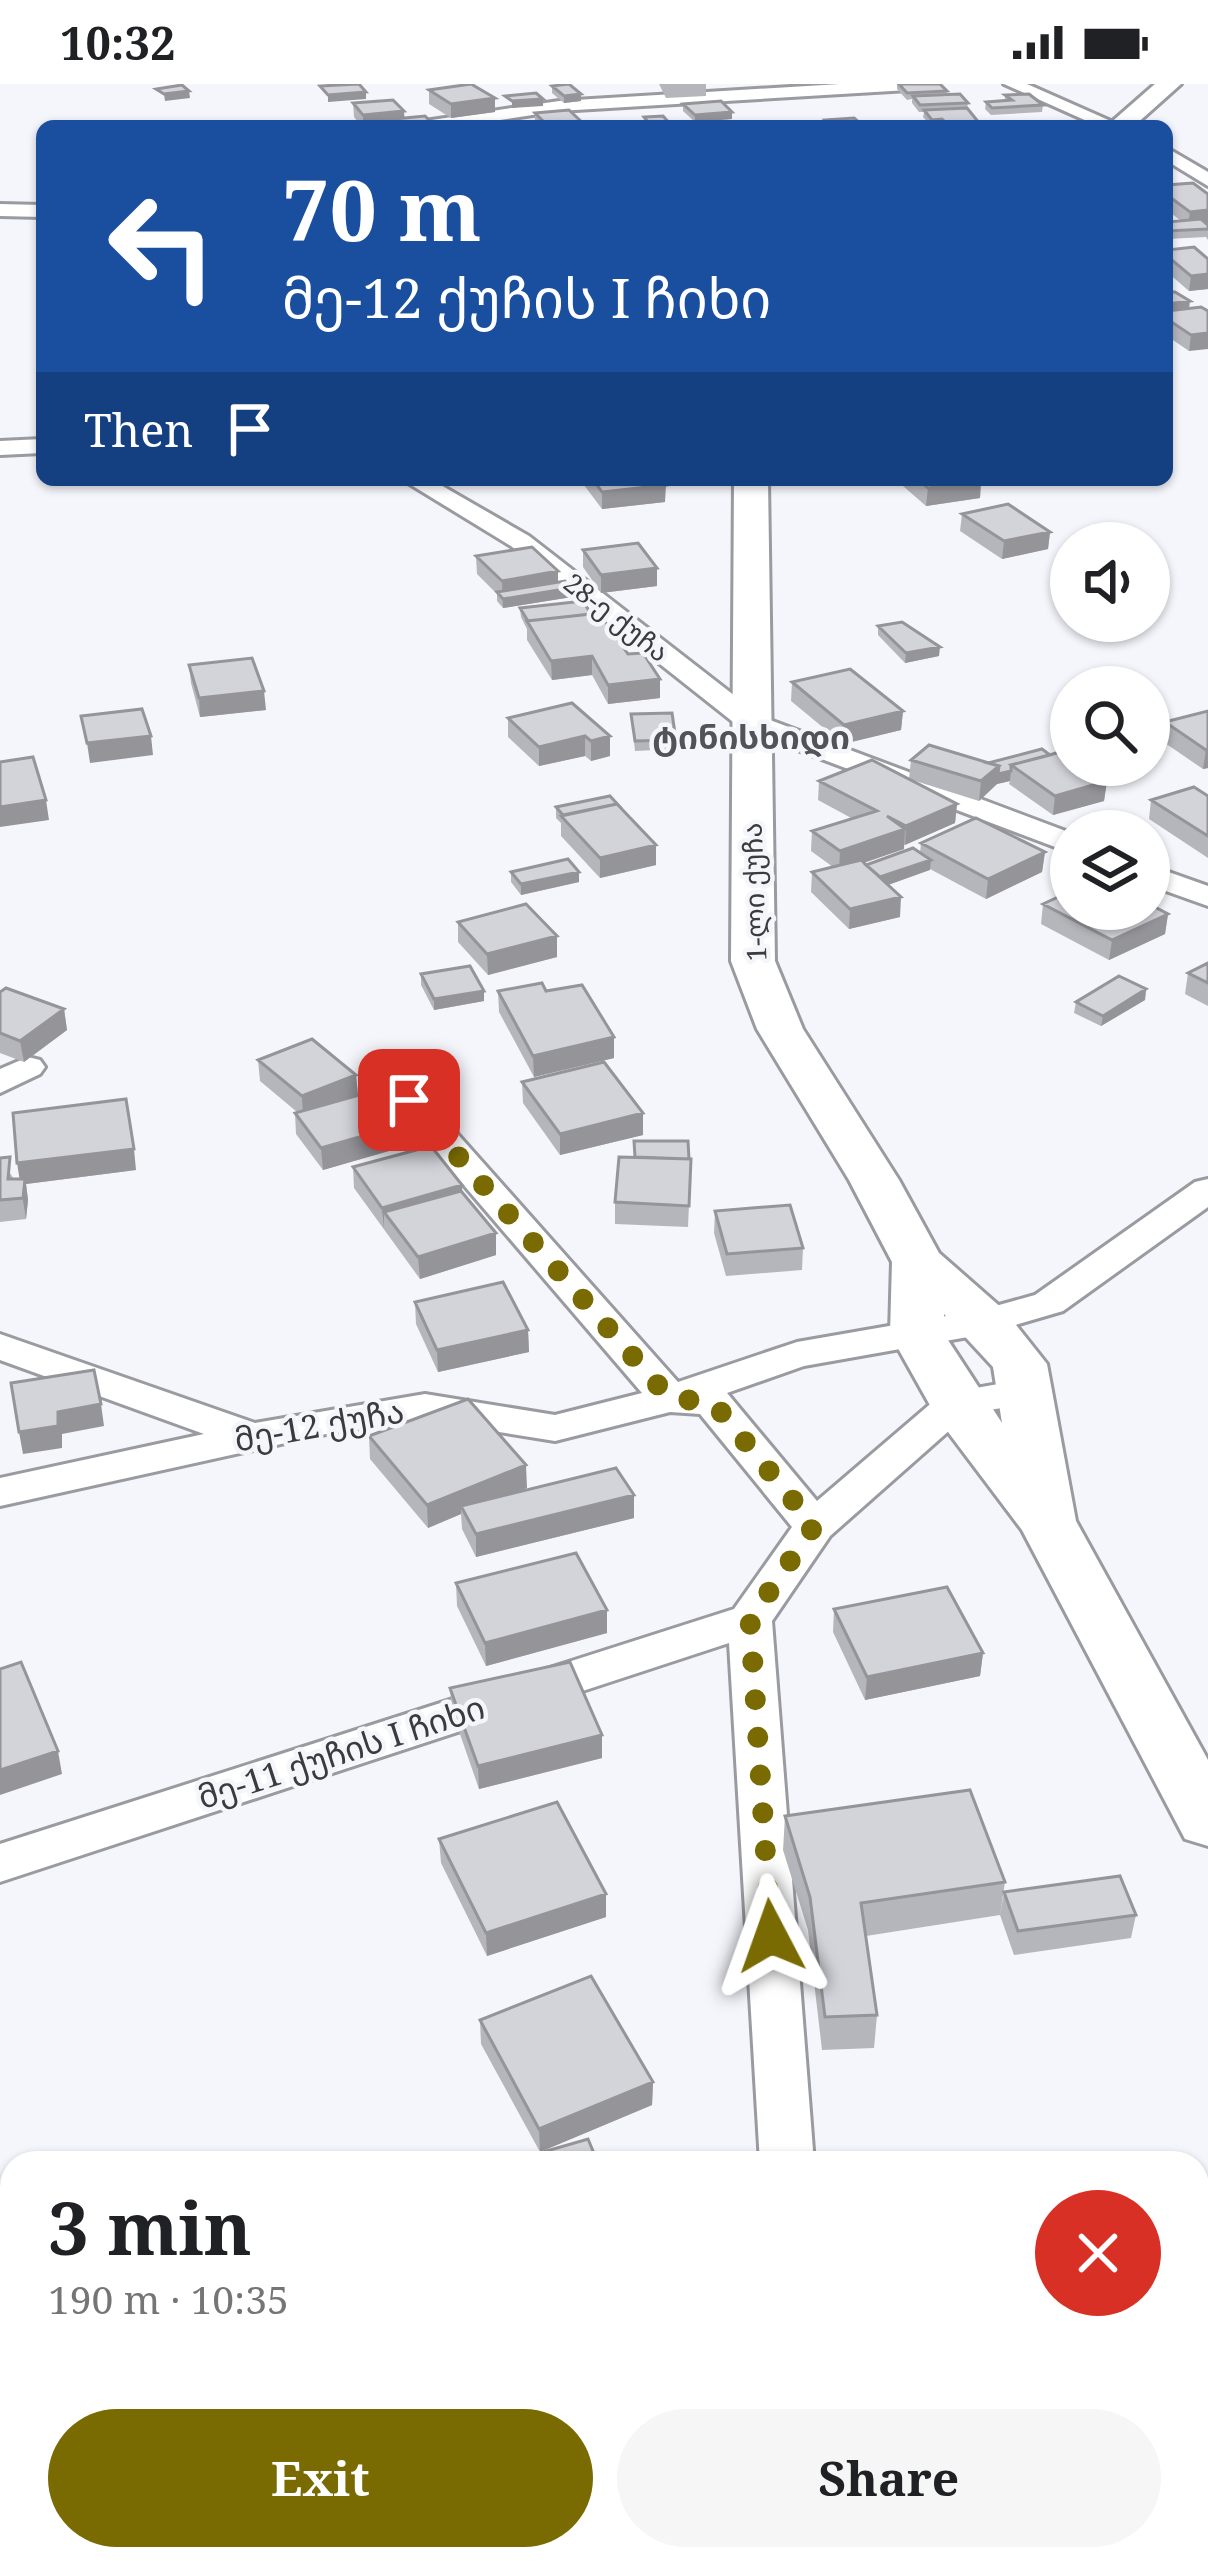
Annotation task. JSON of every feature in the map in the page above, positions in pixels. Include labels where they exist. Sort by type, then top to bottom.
[{"type":"main road","points":[[1124,120],[1169,84]]},
{"type":"main road","name":"1-ლი ქუჩა","points":[[751,486],[753,961],[780,1029],[874,1180],[918,1262],[1010,1359]]},
{"type":"main road","name":"1-ლი ქუჩა","points":[[916,1334],[918,1262]]},
{"type":"main road","points":[[916,1334],[956,1403],[1047,1520],[1208,1821]]},
{"type":"main road","points":[[1010,1359],[1047,1520]]},
{"type":"street","points":[[535,84],[559,106]]},
{"type":"street","points":[[465,120],[559,106],[925,84]]},
{"type":"street","points":[[1012,84],[1101,120]]},
{"type":"street","points":[[1173,157],[1208,180]]},
{"type":"street","points":[[0,210],[36,211]]},
{"type":"street","points":[[0,448],[36,446]]},
{"type":"street","name":"28-ე ქუჩა","points":[[426,486],[520,541],[752,723],[1050,836]]},
{"type":"street","points":[[1170,882],[1208,897]]},
{"type":"street","points":[[409,1100],[670,1399],[712,1401],[814,1526]]},
{"type":"street","points":[[786,2151],[750,1620],[814,1526],[1010,1359],[1049,1303],[1208,1190]]},
{"type":"street","name":"მე-12 ქუჩა","points":[[0,1492],[250,1436],[425,1406],[555,1428],[670,1399],[797,1354],[916,1334],[1010,1359]]},
{"type":"street","points":[[0,1346],[250,1436]]},
{"type":"street","name":"მე-11 ქუჩის I ჩიხი","points":[[0,1862],[750,1620]]},
{"type":"building","points":[[359,84],[366,92],[328,95],[320,86]]},
{"type":"building","points":[[471,84],[495,98],[451,104],[429,90]]},
{"type":"building","points":[[569,84],[581,94],[564,96],[552,86]]},
{"type":"building","points":[[899,84],[940,84],[947,91],[907,93]]},
{"type":"building","points":[[182,85],[189,91],[164,94],[156,89]]},
{"type":"building","points":[[536,93],[543,99],[512,101],[505,96]]},
{"type":"building","points":[[960,94],[968,103],[920,105],[913,96]]},
{"type":"building","points":[[1029,94],[1043,105],[992,108],[986,102],[1012,100],[1005,95]]},
{"type":"building","points":[[393,100],[404,111],[363,115],[353,103]]},
{"type":"building","points":[[721,101],[732,112],[695,115],[683,104]]},
{"type":"building","points":[[967,108],[977,120],[932,120],[924,110]]},
{"type":"building","points":[[569,110],[580,120],[542,120],[535,113]]},
{"type":"building","points":[[1193,183],[1208,194],[1208,210],[1190,212],[1173,199],[1173,185]]},
{"type":"building","points":[[1201,219],[1208,229],[1173,231],[1173,221]]},
{"type":"building","points":[[1194,247],[1208,259],[1208,274],[1191,276],[1173,261],[1173,249]]},
{"type":"building","points":[[1173,292],[1175,292],[1190,301],[1173,303]]},
{"type":"building","points":[[1201,307],[1208,311],[1208,333],[1191,335],[1173,323],[1173,310]]},
{"type":"building","points":[[598,486],[657,486],[602,492]]},
{"type":"building","points":[[1008,504],[1050,532],[1004,541],[962,514]]},
{"type":"building","points":[[638,543],[657,568],[601,575],[583,550]]},
{"type":"building","points":[[532,547],[558,571],[502,581],[476,556]]},
{"type":"building","points":[[565,581],[571,588],[503,599],[497,592]]},
{"type":"building","points":[[583,601],[591,614],[528,621],[520,608]]},
{"type":"building","points":[[599,613],[628,654],[643,653],[660,679],[608,685],[592,656],[551,661],[527,621]]},
{"type":"building","points":[[902,622],[940,647],[906,653],[878,626]]},
{"type":"building","points":[[252,658],[264,691],[199,698],[189,665]]},
{"type":"building","points":[[850,669],[903,711],[844,725],[792,682]]},
{"type":"building","points":[[572,703],[610,736],[591,741],[585,736],[539,747],[508,718]]},
{"type":"building","points":[[142,709],[151,736],[87,743],[81,716]]},
{"type":"building","points":[[1208,711],[1208,749],[1170,725],[1170,721]]},
{"type":"building","points":[[672,713],[676,740],[635,741],[631,714]]},
{"type":"building","points":[[929,745],[999,766],[981,781],[911,760]]},
{"type":"building","points":[[1042,749],[1050,755],[1011,765],[1011,771],[998,774],[999,766],[988,763]]},
{"type":"building","points":[[1050,755],[1050,786],[1090,786],[1055,796],[1011,765]]},
{"type":"building","points":[[33,757],[46,800],[0,807],[0,762]]},
{"type":"building","points":[[872,760],[957,804],[906,826],[887,816],[905,829],[840,851],[812,831],[877,811],[819,781]]},
{"type":"building","points":[[1194,787],[1208,796],[1208,836],[1170,810],[1151,800]]},
{"type":"building","points":[[610,796],[622,809],[617,804],[563,815],[556,807]]},
{"type":"building","points":[[617,804],[656,845],[600,858],[561,816]]},
{"type":"building","points":[[976,818],[1045,852],[988,879],[921,843]]},
{"type":"building","points":[[913,848],[931,860],[880,877],[866,865]]},
{"type":"building","points":[[568,859],[579,872],[521,884],[511,872]]},
{"type":"building","points":[[861,860],[901,897],[850,909],[812,872]]},
{"type":"building","points":[[526,904],[557,936],[487,954],[458,922]]},
{"type":"building","points":[[1093,930],[1134,930],[1112,940]]},
{"type":"building","points":[[1208,963],[1208,983],[1188,973]]},
{"type":"building","points":[[470,966],[484,991],[434,999],[421,974]]},
{"type":"building","points":[[1119,976],[1146,989],[1103,1016],[1076,1002]]},
{"type":"building","points":[[542,983],[546,991],[582,985],[614,1037],[533,1056],[498,991]]},
{"type":"building","points":[[6,988],[64,1009],[20,1041],[0,1033],[0,992]]},
{"type":"building","points":[[312,1039],[356,1075],[302,1096],[258,1060]]},
{"type":"building","points":[[604,1062],[643,1113],[560,1134],[522,1082]]},
{"type":"building","points":[[384,1088],[412,1122],[321,1148],[295,1113]]},
{"type":"building","points":[[126,1099],[134,1149],[17,1163],[13,1113]]},
{"type":"building","points":[[634,1141],[688,1141],[689,1159],[635,1157]]},
{"type":"building","points":[[431,1146],[462,1185],[382,1208],[353,1167]]},
{"type":"building","points":[[10,1157],[8,1179],[25,1179],[23,1198],[0,1200],[0,1158]]},
{"type":"building","points":[[619,1157],[691,1159],[689,1206],[615,1202]]},
{"type":"building","points":[[461,1191],[496,1233],[418,1257],[384,1212]]},
{"type":"building","points":[[790,1205],[803,1248],[727,1254],[715,1211]]},
{"type":"building","points":[[503,1282],[528,1330],[437,1350],[415,1302]]},
{"type":"building","points":[[94,1370],[101,1404],[58,1412],[58,1426],[19,1432],[11,1383]]},
{"type":"building","points":[[468,1399],[526,1465],[427,1505],[369,1436]]},
{"type":"building","points":[[616,1468],[634,1495],[476,1534],[461,1506]]},
{"type":"building","points":[[576,1553],[607,1610],[485,1643],[456,1583]]},
{"type":"building","points":[[947,1587],[983,1653],[867,1677],[834,1609]]},
{"type":"building","points":[[21,1662],[58,1751],[0,1770],[0,1669]]},
{"type":"building","points":[[570,1662],[602,1735],[478,1766],[450,1688]]},
{"type":"building","points":[[970,1790],[1005,1882],[861,1903],[877,2015],[825,2017],[810,1897],[785,1816]]},
{"type":"building","points":[[557,1802],[606,1894],[486,1933],[439,1839]]},
{"type":"building","points":[[1120,1876],[1136,1915],[1018,1931],[1004,1892]]},
{"type":"building","points":[[591,1976],[653,2082],[539,2129],[480,2020]]},
{"type":"building","points":[[588,2139],[593,2151],[546,2151]]},
{"type":"district","name":"ტინისხიდი","points":[[751,737]]},
{"type":"route","points":[[409,1100],[670,1399],[712,1401],[814,1526],[750,1620],[771,1936]]}]
